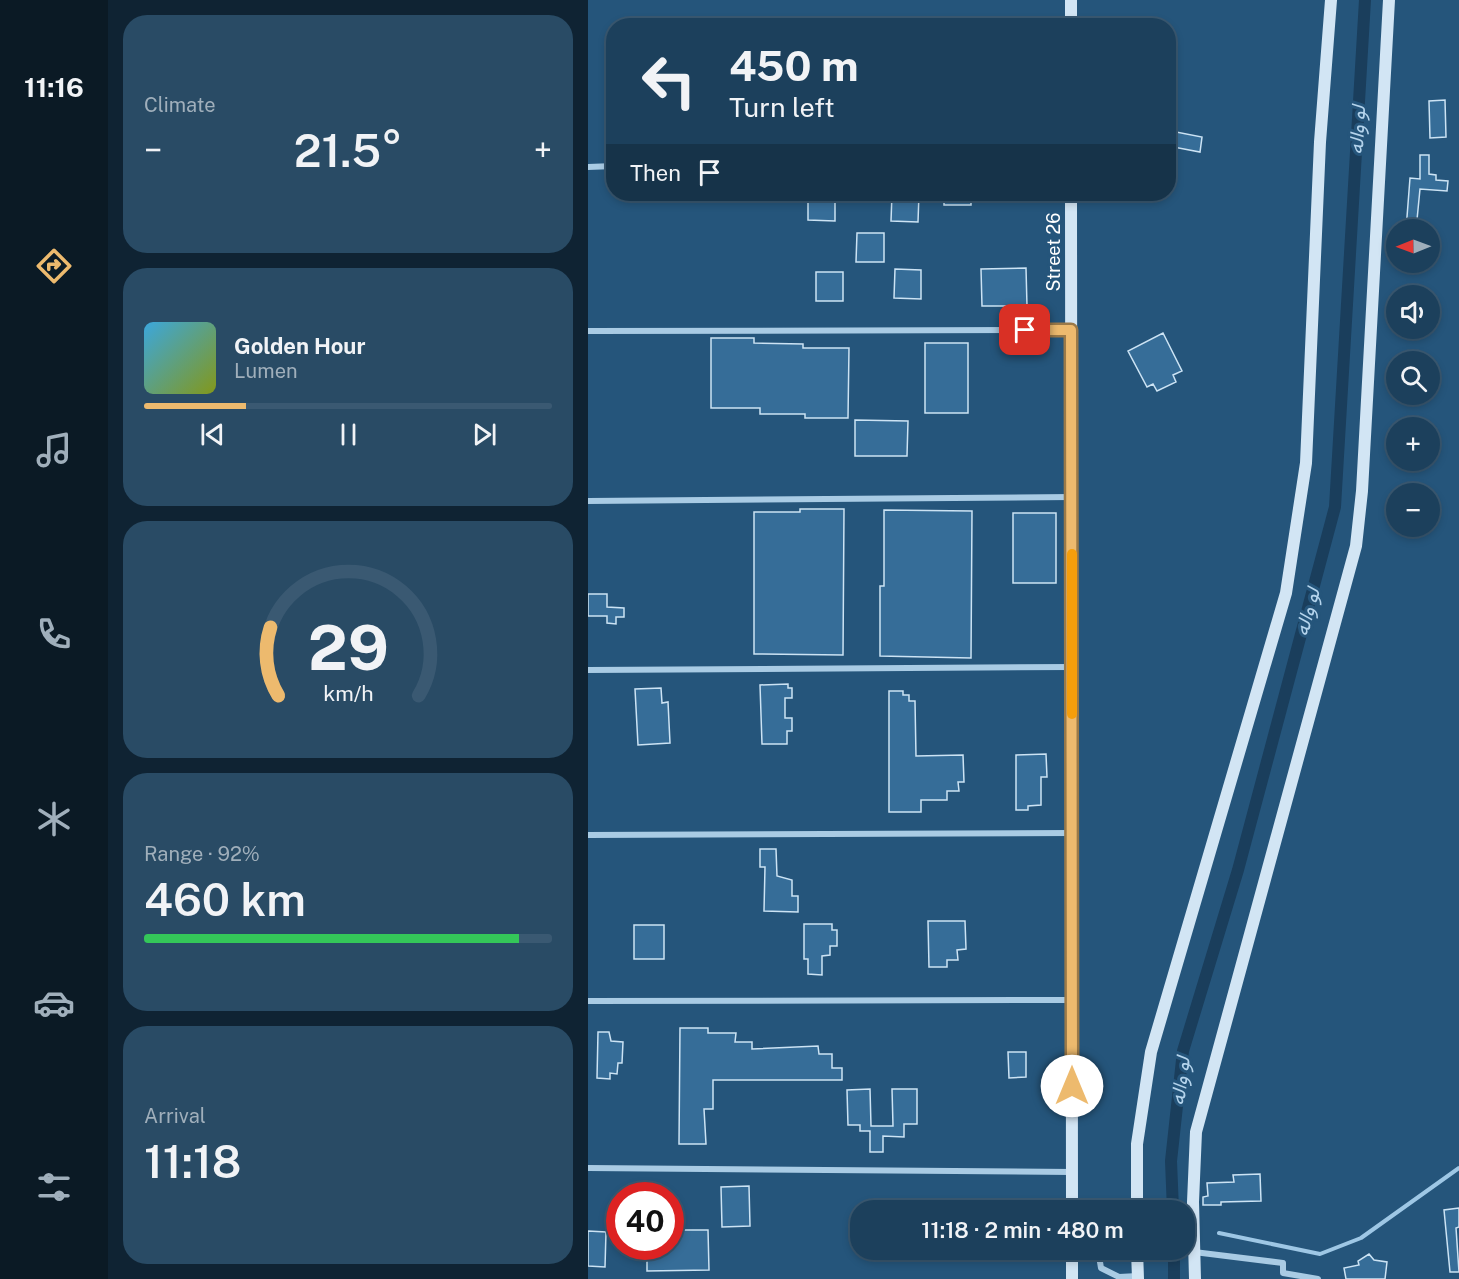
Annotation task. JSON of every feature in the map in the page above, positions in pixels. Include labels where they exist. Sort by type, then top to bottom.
[{"type":"street","points":[[1071,0],[1071,18]]},
{"type":"street","points":[[1137,1200],[1137,1144],[1151,1052],[1286,593],[1306,463],[1320,142],[1331,0]]},
{"type":"street","points":[[1195,1200],[1196,1132],[1356,546],[1363,479],[1389,0]]},
{"type":"street","points":[[588,167],[606,166]]},
{"type":"street","name":"Street 26","points":[[1071,201],[1072,1200]]},
{"type":"street","points":[[588,331],[1071,330]]},
{"type":"street","points":[[588,501],[1071,497]]},
{"type":"street","points":[[588,669],[1072,667]]},
{"type":"street","points":[[588,835],[1072,833]]},
{"type":"street","points":[[588,1001],[1072,1000]]},
{"type":"street","points":[[588,1168],[1072,1173]]},
{"type":"street","points":[[1195,1252],[1283,1263],[1283,1276],[1318,1279]]},
{"type":"street","points":[[1072,1260],[1072,1279]]},
{"type":"street","points":[[1100,1260],[1101,1268],[1119,1278],[1138,1278],[1137,1260]]},
{"type":"street","points":[[1194,1260],[1195,1279]]},
{"type":"building","points":[[1445,100],[1446,137],[1430,138],[1429,101]]},
{"type":"building","points":[[1176,132],[1202,137],[1200,152],[1176,148]]},
{"type":"building","points":[[1420,155],[1429,155],[1429,174],[1436,175],[1436,180],[1448,181],[1447,191],[1420,189],[1417,219],[1407,219],[1410,178],[1420,179]]},
{"type":"building","points":[[808,201],[835,201],[835,221],[808,220]]},
{"type":"building","points":[[892,201],[919,201],[918,222],[891,221]]},
{"type":"building","points":[[944,201],[971,201],[971,205],[944,205]]},
{"type":"building","points":[[857,233],[884,233],[884,262],[856,262]]},
{"type":"building","points":[[1026,268],[1027,306],[982,306],[981,269]]},
{"type":"building","points":[[895,269],[921,270],[921,299],[894,298]]},
{"type":"building","points":[[816,272],[843,272],[843,301],[816,301]]},
{"type":"building","points":[[1163,333],[1182,371],[1173,375],[1176,382],[1157,391],[1153,384],[1147,387],[1128,351]]},
{"type":"building","points":[[711,338],[754,338],[754,343],[803,344],[803,348],[849,348],[848,418],[805,418],[805,414],[760,414],[760,408],[711,408]]},
{"type":"building","points":[[925,343],[968,343],[968,413],[925,413]]},
{"type":"building","points":[[855,420],[908,421],[907,456],[855,456]]},
{"type":"building","points":[[800,509],[844,509],[843,655],[754,654],[754,512],[800,512]]},
{"type":"building","points":[[884,510],[972,511],[971,658],[880,656],[880,586],[884,586]]},
{"type":"building","points":[[1013,513],[1056,513],[1056,583],[1013,583]]},
{"type":"building","points":[[588,594],[607,594],[607,607],[624,608],[624,617],[616,617],[616,624],[607,623],[607,616],[588,616]]},
{"type":"building","points":[[788,684],[788,688],[792,688],[792,698],[785,698],[785,718],[792,718],[792,731],[787,731],[787,744],[762,744],[760,685]]},
{"type":"building","points":[[661,688],[662,703],[668,702],[670,743],[638,745],[635,689]]},
{"type":"building","points":[[889,691],[903,691],[903,695],[909,695],[909,701],[915,701],[916,756],[963,755],[964,782],[958,782],[959,791],[947,791],[947,800],[921,800],[921,812],[889,812]]},
{"type":"building","points":[[1046,754],[1047,777],[1041,777],[1041,805],[1028,806],[1028,810],[1016,810],[1016,755]]},
{"type":"building","points":[[760,849],[776,849],[777,876],[792,880],[792,896],[798,896],[798,912],[764,911],[765,867],[760,867]]},
{"type":"building","points":[[928,921],[965,921],[966,949],[957,950],[958,960],[947,960],[947,967],[929,967]]},
{"type":"building","points":[[804,924],[832,924],[832,930],[837,930],[837,946],[830,946],[830,955],[822,956],[822,975],[808,974],[808,959],[804,959]]},
{"type":"building","points":[[634,925],[664,925],[664,959],[634,959]]},
{"type":"building","points":[[680,1028],[708,1028],[708,1033],[736,1033],[735,1042],[752,1042],[752,1049],[818,1046],[819,1054],[832,1054],[832,1068],[842,1068],[842,1080],[713,1080],[713,1109],[704,1109],[706,1144],[679,1144]]},
{"type":"building","points":[[598,1032],[609,1032],[611,1041],[623,1042],[622,1063],[618,1063],[617,1074],[610,1073],[610,1079],[597,1078]]},
{"type":"building","points":[[1008,1052],[1026,1052],[1026,1077],[1009,1078]]},
{"type":"building","points":[[870,1089],[871,1126],[893,1126],[892,1089],[917,1089],[917,1124],[904,1124],[904,1137],[883,1136],[883,1152],[870,1152],[870,1131],[860,1131],[860,1125],[848,1125],[847,1090]]},
{"type":"building","points":[[1260,1174],[1261,1201],[1203,1205],[1203,1197],[1208,1196],[1207,1183],[1234,1182],[1233,1175]]},
{"type":"building","points":[[749,1186],[750,1226],[722,1227],[721,1187]]},
{"type":"building","points":[[1459,1208],[1459,1227],[1456,1228],[1459,1272],[1450,1272],[1444,1210]]},
{"type":"building","points":[[684,1230],[708,1230],[709,1270],[647,1271],[647,1260],[684,1260]]},
{"type":"building","points":[[588,1231],[606,1232],[605,1267],[588,1266]]},
{"type":"building","points":[[1369,1254],[1374,1260],[1387,1262],[1385,1279],[1346,1279],[1344,1268],[1359,1265],[1358,1261]]},
{"type":"waterway","name":"لو واله","points":[[1173,1200],[1171,1161],[1183,1051],[1238,870],[1335,507],[1365,0]]},
{"type":"waterway","points":[[1219,1233],[1320,1254],[1361,1238],[1459,1168]]},
{"type":"waterway","name":"لو واله","points":[[1174,1260],[1174,1279]]},
{"type":"slow traffic","points":[[1072,554],[1072,714]]},
{"type":"route","points":[[1025,330],[1071,330],[1072,1086]]}]
